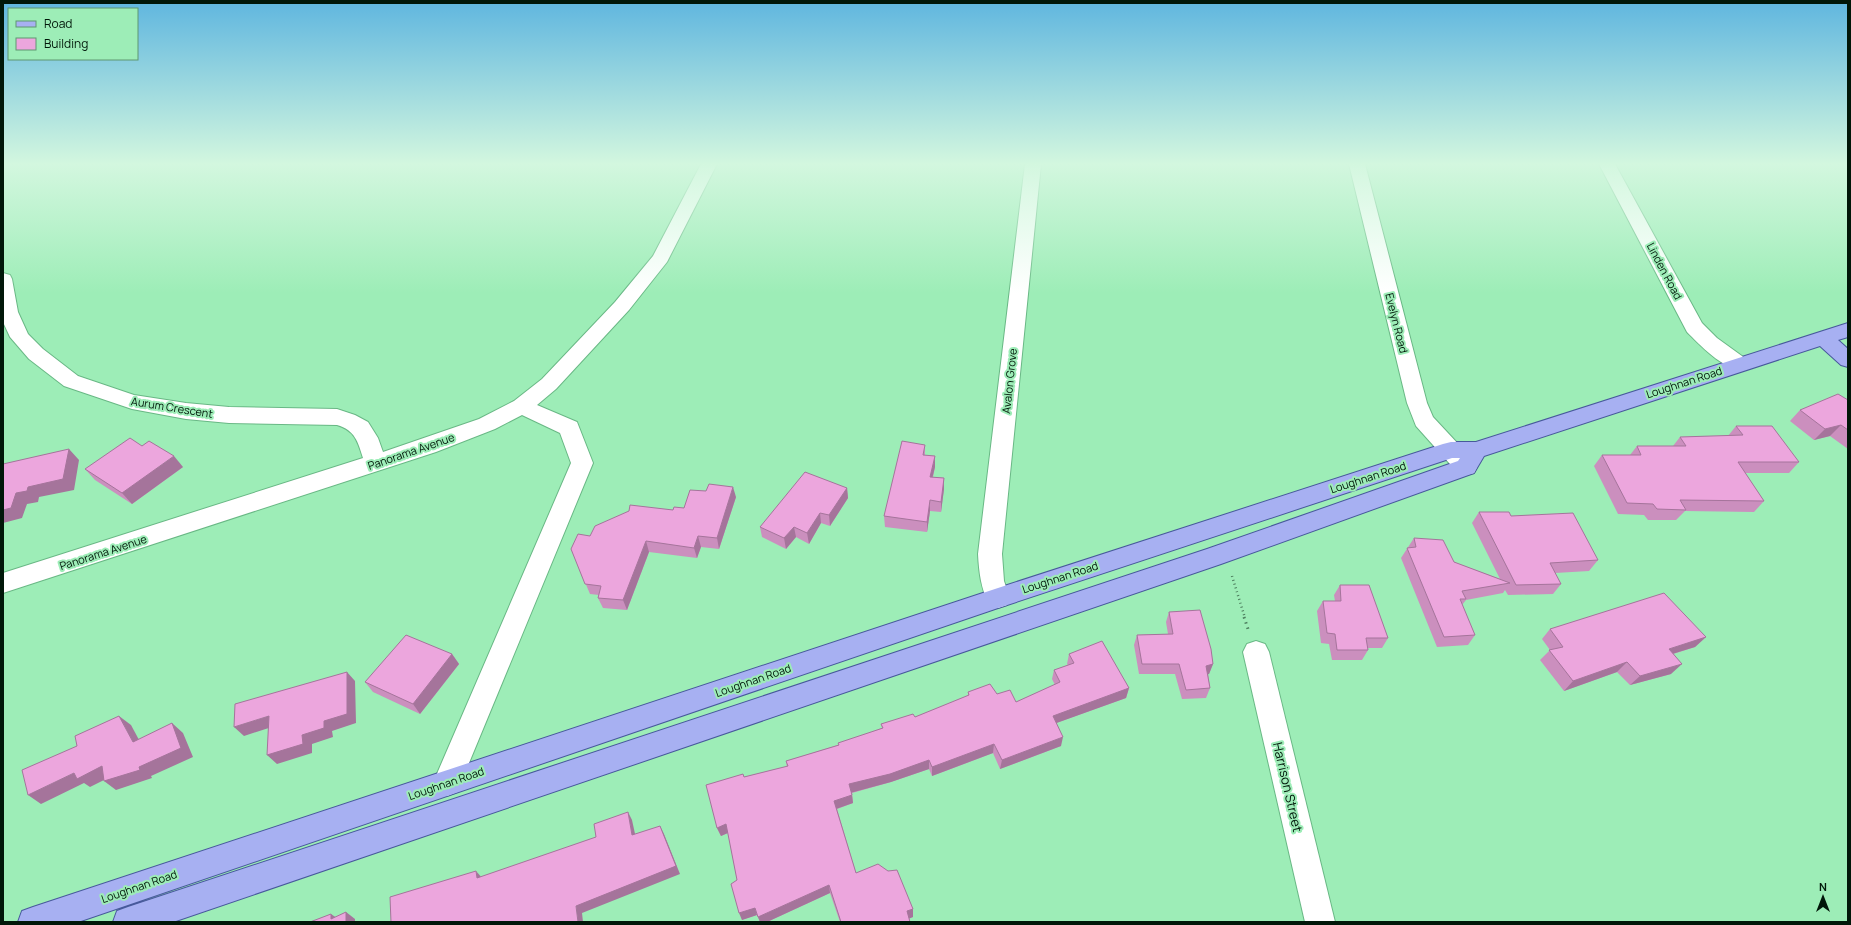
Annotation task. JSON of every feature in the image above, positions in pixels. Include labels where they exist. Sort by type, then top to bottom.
[{"type":"main road","name":"Loughnan Road","points":[[33,922],[998,598],[1464,456],[1739,364],[1848,330]]},
{"type":"main road","points":[[1824,338],[1848,360]]},
{"type":"main road","name":"Loughnan Road","points":[[128,922],[1213,557],[1464,456]]},
{"type":"street","name":"Panorama Avenue","points":[[3,583],[428,446],[487,424],[521,406],[549,384],[622,306],[661,258],[688,207]]},
{"type":"street","name":"Avalon Grove","points":[[998,598],[992,581],[990,554],[1028,207]]},
{"type":"street","name":"Evelyn Road","points":[[1368,207],[1417,403],[1424,421],[1464,456]]},
{"type":"street","name":"Linden Road","points":[[1630,207],[1694,327],[1710,343],[1739,364]]},
{"type":"street","name":"Aurum Crescent","points":[[3,279],[8,312],[20,337],[36,354],[71,381],[132,402],[186,411],[228,415],[337,416],[353,421],[364,430],[376,463]]},
{"type":"street","points":[[447,783],[582,463],[569,428],[521,406]]},
{"type":"street","name":"Harrison Street","points":[[1256,652],[1320,922]]},
{"type":"path","points":[[1231,572],[1256,652]]},
{"type":"building","points":[[1838,394],[1848,400],[1848,430],[1841,425],[1825,429],[1800,410]]},
{"type":"building","points":[[1736,426],[1772,426],[1799,462],[1738,462],[1764,501],[1680,500],[1686,510],[1657,509],[1653,504],[1627,503],[1602,455],[1641,455],[1637,446],[1686,446],[1680,437],[1743,435]]},
{"type":"building","points":[[130,438],[142,446],[149,441],[174,456],[122,493],[85,469]]},
{"type":"building","points":[[902,441],[925,445],[923,455],[935,456],[930,477],[944,478],[941,502],[930,500],[927,522],[884,516]]},
{"type":"building","points":[[69,449],[63,479],[28,487],[27,491],[16,493],[11,508],[3,510],[3,464]]},
{"type":"building","points":[[805,472],[847,488],[829,515],[820,513],[807,533],[794,527],[784,538],[760,527]]},
{"type":"building","points":[[709,484],[733,487],[717,538],[698,536],[694,548],[646,541],[623,600],[598,598],[601,586],[585,584],[571,549],[578,534],[590,536],[595,526],[629,511],[630,505],[673,510],[674,507],[684,508],[690,490],[706,491]]},
{"type":"building","points":[[1479,512],[1509,512],[1511,516],[1573,513],[1598,560],[1550,563],[1561,584],[1516,585]]},
{"type":"building","points":[[1414,538],[1443,540],[1454,562],[1510,583],[1462,591],[1466,599],[1460,599],[1475,635],[1444,637],[1407,548],[1416,547]]},
{"type":"building","points":[[1340,585],[1369,585],[1388,638],[1366,638],[1368,650],[1337,650],[1335,634],[1327,633],[1323,601],[1341,601]]},
{"type":"building","points":[[1664,593],[1706,637],[1669,649],[1682,664],[1640,676],[1627,662],[1573,681],[1549,650],[1563,647],[1550,629]]},
{"type":"building","points":[[1200,610],[1211,649],[1213,664],[1206,666],[1210,688],[1186,690],[1179,664],[1142,664],[1137,635],[1173,634],[1169,612]]},
{"type":"building","points":[[406,635],[452,654],[413,704],[365,682]]},
{"type":"building","points":[[1102,641],[1129,688],[1053,716],[1063,737],[1002,760],[994,744],[932,767],[929,760],[890,774],[849,784],[852,795],[834,801],[856,873],[878,864],[888,871],[897,870],[913,909],[907,911],[910,922],[841,922],[829,885],[758,917],[755,908],[739,913],[731,884],[737,880],[726,824],[717,828],[706,785],[743,774],[744,777],[788,766],[786,761],[839,745],[838,743],[883,728],[881,724],[913,714],[915,717],[969,695],[968,692],[990,684],[997,694],[1010,690],[1016,702],[1060,682],[1054,670],[1074,663],[1069,654]]},
{"type":"building","points":[[347,672],[347,714],[324,721],[324,728],[302,735],[303,744],[267,755],[269,716],[234,727],[235,704]]},
{"type":"building","points":[[119,716],[133,742],[172,723],[181,748],[139,767],[140,770],[104,781],[102,766],[77,779],[74,773],[28,795],[22,770],[77,746],[75,736]]},
{"type":"building","points":[[628,812],[632,835],[660,826],[676,866],[576,906],[578,922],[391,922],[390,897],[476,871],[477,878],[596,837],[594,824]]},
{"type":"building","points":[[346,912],[346,922],[310,922],[331,914],[331,919]]}]
